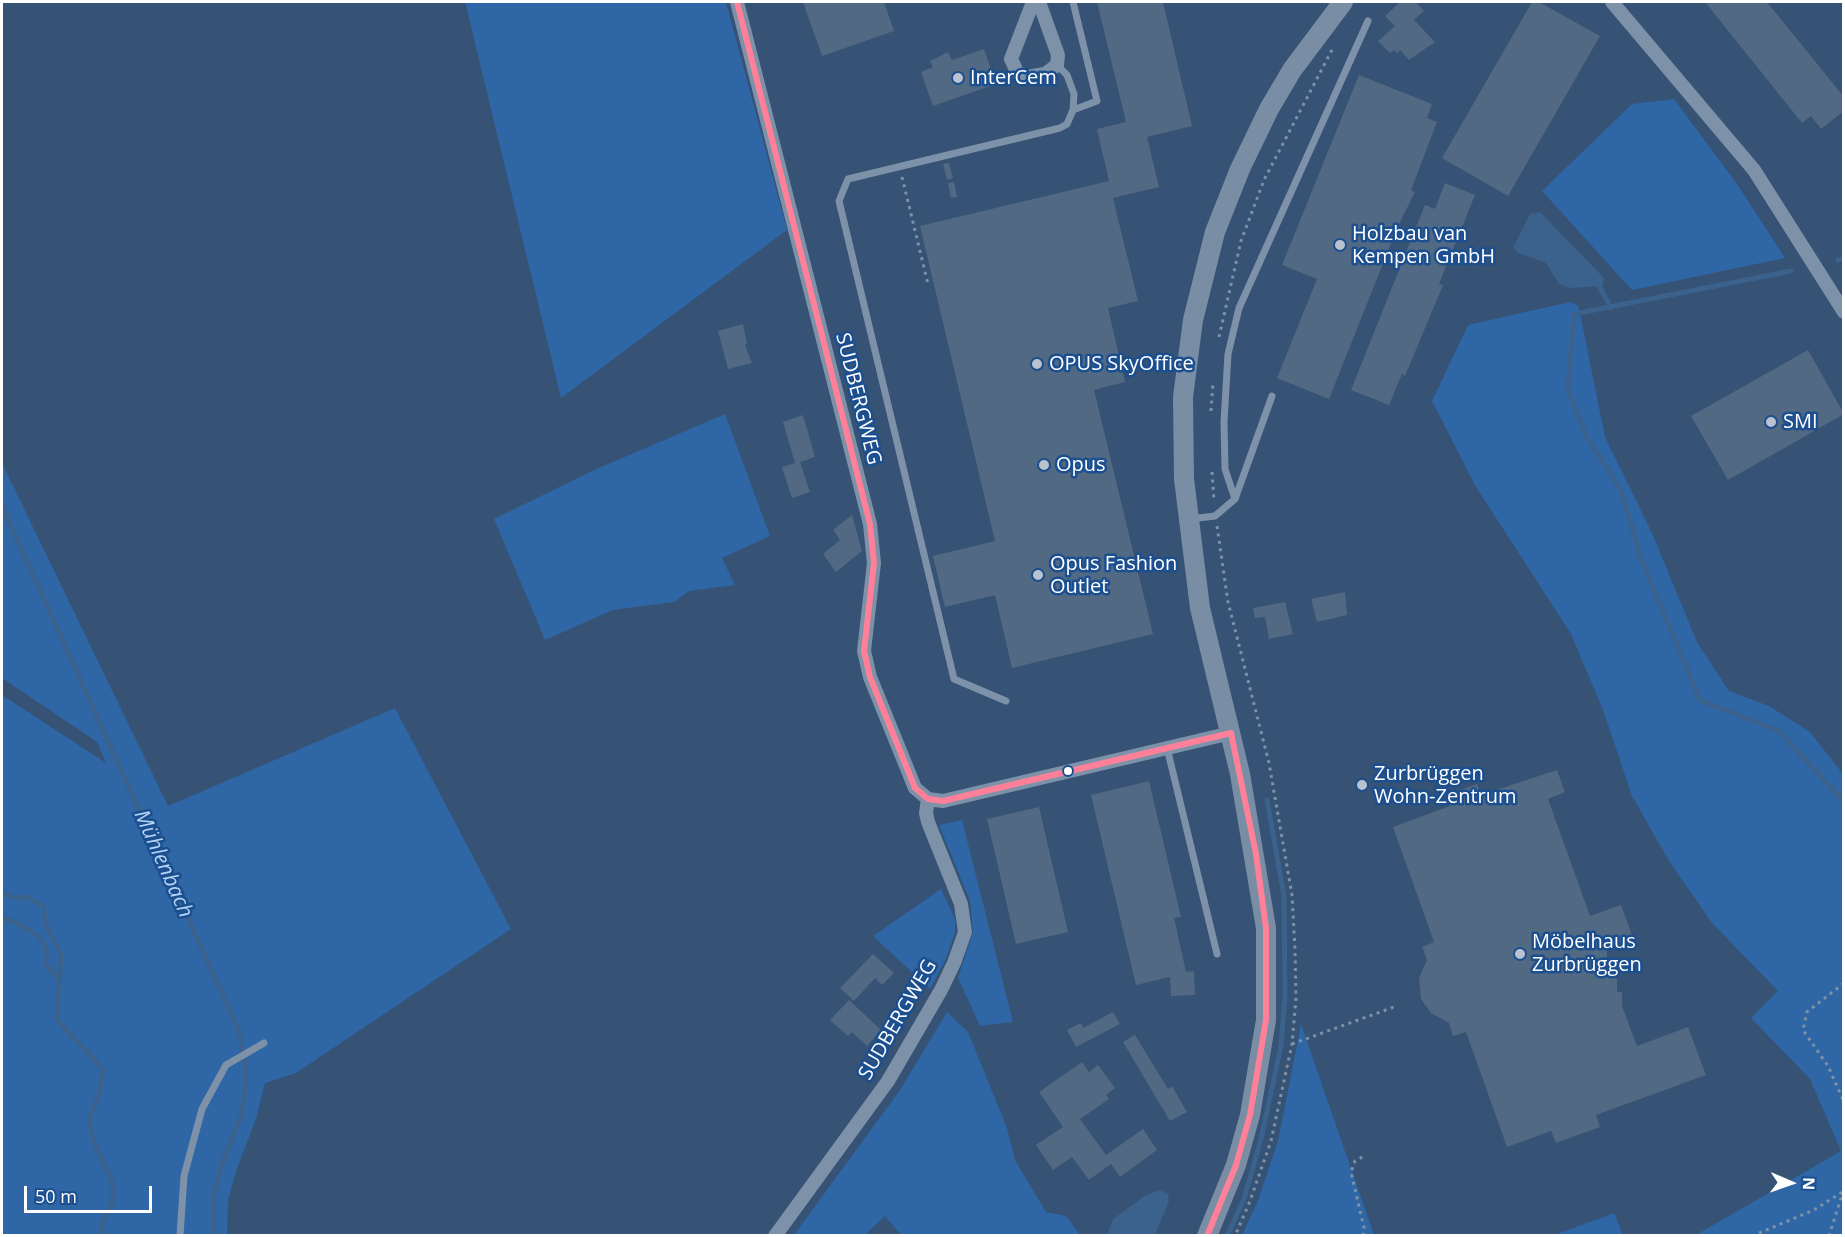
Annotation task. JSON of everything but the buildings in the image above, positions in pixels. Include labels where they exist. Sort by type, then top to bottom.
[{"type":"street","name":"SUDBERGWEG","points":[[737,2],[870,524],[874,563],[864,651],[870,676],[915,788],[928,800],[926,813],[928,822],[960,904],[965,932],[941,990],[888,1081],[776,1236]]},
{"type":"street","points":[[1033,2],[1011,59],[1017,72],[1028,77],[1045,75],[1057,65],[1058,55],[1039,2]]},
{"type":"street","points":[[1207,1236],[1242,1145],[1250,1115],[1266,1020],[1266,928],[1256,854],[1231,733],[1200,608],[1184,479],[1184,397],[1193,320],[1215,232],[1240,169],[1269,109],[1292,70],[1342,2]]},
{"type":"street","points":[[1612,2],[1754,170],[1844,312]]},
{"type":"street","points":[[928,800],[943,801],[1231,733]]},
{"type":"lane","points":[[1073,2],[1097,101],[1073,110]]},
{"type":"lane","points":[[1235,499],[1225,469],[1224,422],[1228,354],[1239,308],[1368,21]]},
{"type":"lane","points":[[1006,700],[954,679],[840,201],[848,179],[1060,128],[1067,124],[1073,110],[1074,94],[1067,75],[1057,65]]},
{"type":"lane","points":[[1188,519],[1215,516],[1235,499],[1272,396]]},
{"type":"lane","points":[[1167,748],[1217,954]]},
{"type":"lane","points":[[180,1236],[184,1176],[202,1109],[226,1065],[264,1043]]},
{"type":"path","points":[[1218,345],[1241,241],[1260,190],[1294,119],[1317,82],[1337,40]]},
{"type":"path","points":[[900,166],[928,284]]},
{"type":"path","points":[[1211,420],[1214,376]]},
{"type":"path","points":[[1212,466],[1215,516],[1228,602],[1269,763],[1292,895],[1296,998],[1292,1044],[1271,1141],[1250,1201],[1234,1236]]},
{"type":"path","points":[[1844,983],[1814,1004],[1804,1020],[1803,1030],[1828,1066],[1844,1102]]},
{"type":"path","points":[[1292,1044],[1394,1007]]},
{"type":"path","points":[[1363,1236],[1364,1228],[1352,1172],[1355,1161],[1364,1156]]},
{"type":"path","points":[[1752,1236],[1814,1210],[1843,1192]]},
{"type":"path","points":[[1829,1236],[1843,1192]]},
{"type":"shaded area","points":[[465,2],[726,2],[787,230],[561,398]]},
{"type":"shaded area","points":[[1674,99],[1737,184],[1785,258],[1632,290],[1542,191],[1632,104]]},
{"type":"shaded area","points":[[1540,212],[1604,278],[1603,286],[1570,288],[1559,284],[1546,263],[1519,253],[1513,248],[1530,214]]},
{"type":"shaded area","points":[[1570,302],[1578,306],[1605,437],[1652,533],[1697,642],[1729,691],[1769,706],[1810,732],[1843,774],[1843,1235],[1696,1235],[1841,1151],[1810,1079],[1751,1018],[1778,991],[1712,923],[1669,861],[1632,796],[1603,710],[1571,634],[1476,487],[1432,401],[1468,325]]},
{"type":"shaded area","points":[[725,414],[770,536],[722,558],[735,585],[689,591],[674,602],[613,610],[545,640],[494,519],[594,470]]},
{"type":"shaded area","points":[[2,463],[168,806],[395,708],[511,929],[296,1073],[265,1083],[256,1119],[237,1168],[228,1200],[227,1235],[2,1235],[2,695],[106,763],[97,742],[2,678]]},
{"type":"shaded area","points":[[962,820],[1013,1022],[980,1026],[958,978],[973,932],[970,901],[939,825]]},
{"type":"shaded area","points":[[941,889],[955,919],[955,932],[946,959],[930,989],[873,936]]},
{"type":"shaded area","points":[[947,1012],[968,1032],[1007,1128],[1015,1160],[1046,1212],[1066,1216],[1080,1235],[901,1235],[885,1216],[865,1235],[794,1235],[900,1090]]},
{"type":"shaded area","points":[[1301,1024],[1374,1235],[1242,1235],[1257,1203],[1278,1141]]},
{"type":"shaded area","points":[[1160,1190],[1168,1194],[1169,1201],[1155,1235],[1107,1235],[1113,1219],[1146,1195]]},
{"type":"shaded area","points":[[1614,1213],[1623,1235],[1554,1235]]},
{"type":"waterway","points":[[1838,260],[1844,258]]},
{"type":"waterway","points":[[1791,271],[1574,314],[1568,389],[1586,436],[1621,490],[1641,559],[1700,700],[1779,731],[1844,802]]},
{"type":"waterway","points":[[1599,286],[1611,308]]},
{"type":"waterway","name":"Mühlenbach","points":[[2,506],[239,1031],[246,1071],[242,1114],[221,1166],[213,1199],[213,1236]]},
{"type":"waterway","points":[[1227,1236],[1244,1199],[1261,1139],[1281,1046],[1285,997],[1284,896],[1267,800]]},
{"type":"waterway","points":[[2,893],[17,898],[26,897],[43,906],[46,925],[61,954],[57,1020],[103,1069],[99,1095],[90,1117],[92,1137],[113,1184],[113,1201],[102,1222],[102,1236]]},
{"type":"waterway","points":[[2,918],[15,922],[37,935],[44,944],[47,954],[45,963],[59,979]]},
{"type":"transit line","points":[[737,2],[870,524],[874,563],[864,651],[870,677],[915,788],[928,799],[943,801],[1231,733]]},
{"type":"transit line","points":[[1207,1236],[1236,1165],[1250,1115],[1266,1020],[1266,928],[1256,854],[1231,733]]},
{"type":"place","name":"InterCem","points":[[958,78]]},
{"type":"place","name":"Holzbau van Kempen GmbH","points":[[1340,245]]},
{"type":"place","name":"OPUS SkyOffice","points":[[1037,364]]},
{"type":"place","name":"SMI","points":[[1771,422]]},
{"type":"place","name":"Opus","points":[[1044,465]]},
{"type":"place","name":"Opus Fashion Outlet","points":[[1038,575]]},
{"type":"place","name":"Zurbrüggen Wohn-Zentrum","points":[[1362,785]]},
{"type":"place","name":"Möbelhaus Zurbrüggen","points":[[1520,954]]}]
